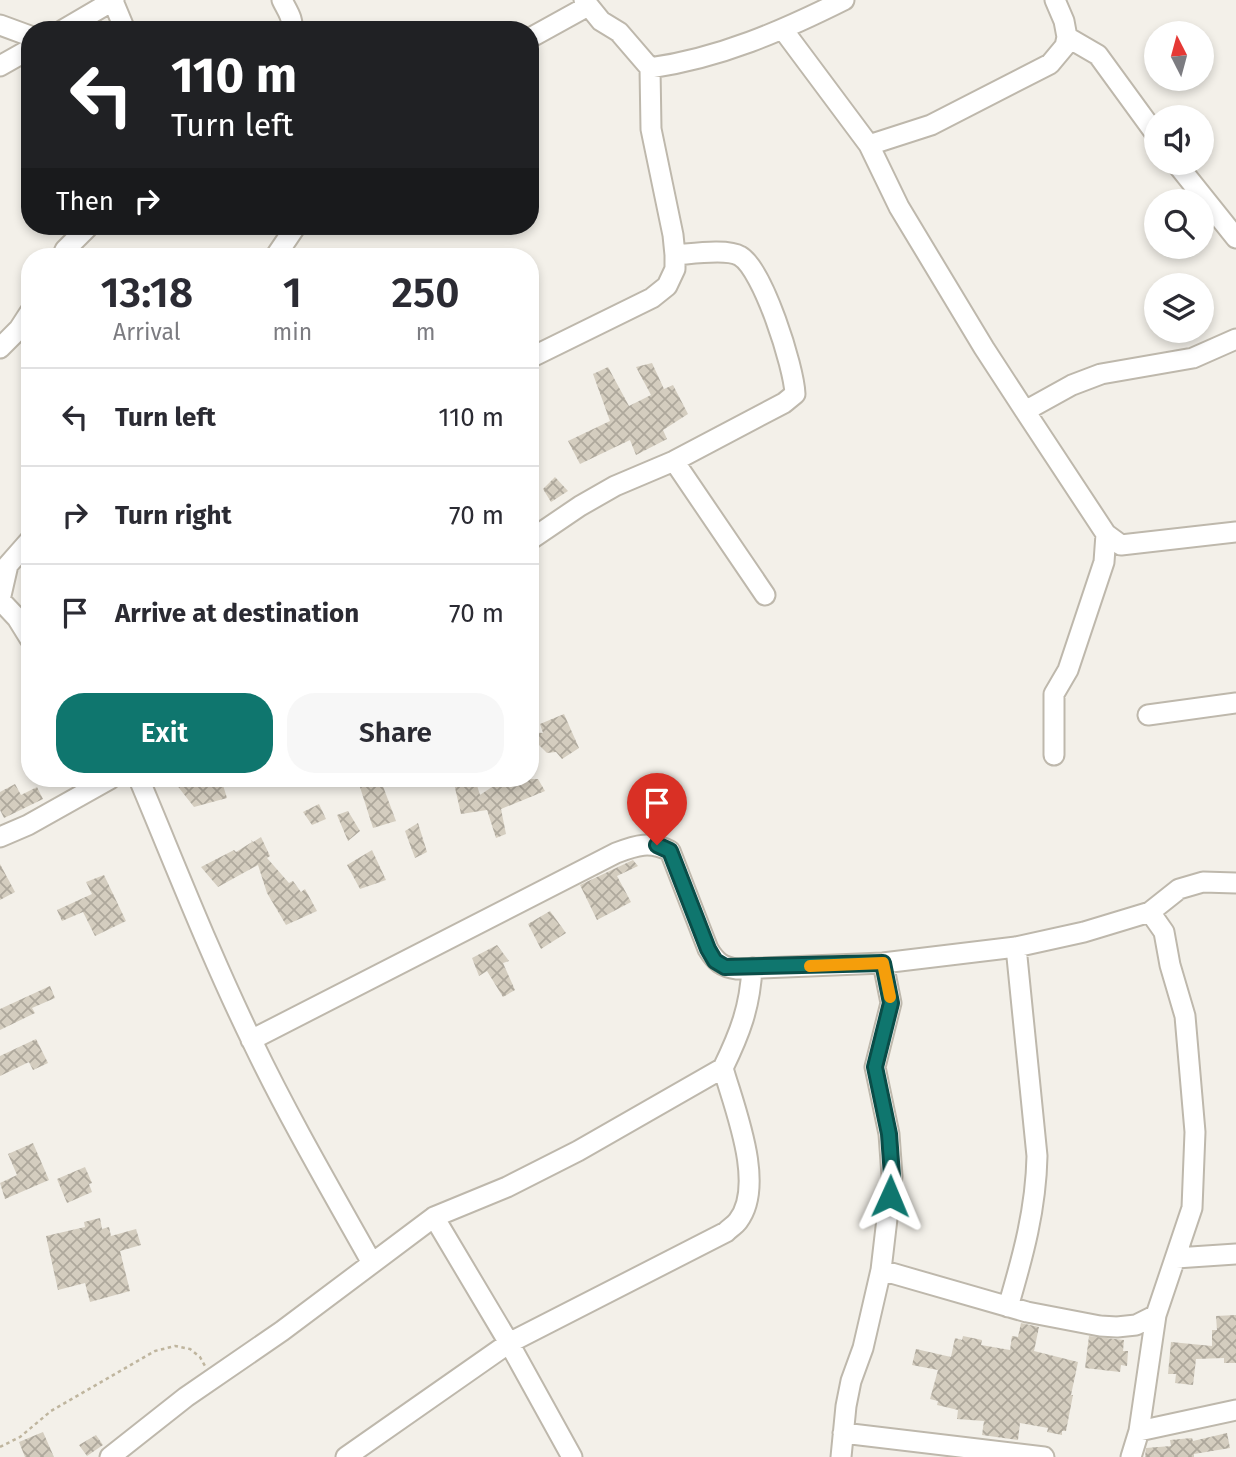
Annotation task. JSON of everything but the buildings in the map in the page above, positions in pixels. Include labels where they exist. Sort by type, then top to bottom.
[{"type":"street","points":[[282,0],[291,21]]},
{"type":"street","points":[[650,68],[704,57],[783,30],[844,0]]},
{"type":"street","points":[[869,145],[931,125],[1050,64],[1065,46],[1067,37],[1055,0]]},
{"type":"street","points":[[79,21],[113,1],[121,21]]},
{"type":"street","points":[[539,32],[586,3],[601,22],[619,32],[650,68],[650,129],[675,255],[675,269],[667,286],[652,298],[539,354]]},
{"type":"street","points":[[0,25],[21,33]]},
{"type":"street","points":[[783,30],[869,145],[900,207],[984,348],[1106,534],[1121,545],[1236,532]]},
{"type":"street","points":[[1067,37],[1098,55],[1144,118]]},
{"type":"street","points":[[0,66],[21,54]]},
{"type":"street","points":[[1185,175],[1236,239]]},
{"type":"street","points":[[67,248],[80,235]]},
{"type":"street","points":[[539,534],[615,486],[674,461],[784,403],[795,394],[794,380],[774,313],[750,266],[739,255],[675,255]]},
{"type":"street","points":[[0,348],[21,326]]},
{"type":"street","points":[[1025,411],[1072,385],[1101,374],[1193,358],[1236,339]]},
{"type":"street","points":[[674,461],[765,595]]},
{"type":"street","points":[[1054,755],[1054,694],[1068,670],[1104,562],[1106,534]]},
{"type":"street","points":[[21,550],[8,565],[0,600],[21,624]]},
{"type":"street","points":[[1148,715],[1236,703]]},
{"type":"street","points":[[0,837],[93,787]]},
{"type":"street","points":[[142,787],[251,1040],[291,1119],[372,1263]]},
{"type":"street","points":[[251,1040],[616,853],[639,844],[657,845],[670,851],[708,949],[715,961],[725,967],[883,963],[1016,947],[1084,932],[1150,912],[1179,889],[1203,882],[1236,883]]},
{"type":"street","points":[[1131,1457],[1139,1431],[1156,1315],[1192,1208],[1195,1132],[1185,1016],[1170,965],[1164,932],[1150,912]]},
{"type":"street","points":[[1008,1307],[1031,1223],[1037,1167],[1016,947]]},
{"type":"street","points":[[841,1457],[851,1381],[863,1348],[881,1270],[892,1176],[889,1134],[875,1067],[891,1003],[883,963]]},
{"type":"street","points":[[110,1457],[172,1407],[282,1331],[434,1217],[507,1187],[578,1152],[723,1068],[742,1029],[751,995],[752,968]]},
{"type":"street","points":[[346,1457],[509,1343],[726,1231],[739,1220],[749,1195],[747,1153],[723,1068]]},
{"type":"street","points":[[434,1217],[509,1343],[572,1457]]},
{"type":"street","points":[[1176,1258],[1236,1254]]},
{"type":"street","points":[[881,1270],[1008,1307],[1071,1321],[1117,1327],[1136,1325],[1156,1315]]},
{"type":"street","points":[[1139,1431],[1236,1410]]},
{"type":"street","points":[[844,1433],[993,1454],[1044,1457]]},
{"type":"path","points":[[0,1447],[20,1437],[51,1411],[164,1348],[175,1346],[190,1349],[200,1357],[213,1380]]},
{"type":"slow traffic","points":[[810,966],[883,963],[890,997]]},
{"type":"route","points":[[657,845],[670,851],[708,949],[715,961],[725,967],[737,969],[883,963],[891,1003],[875,1067],[889,1134],[892,1176],[890,1196]]}]
